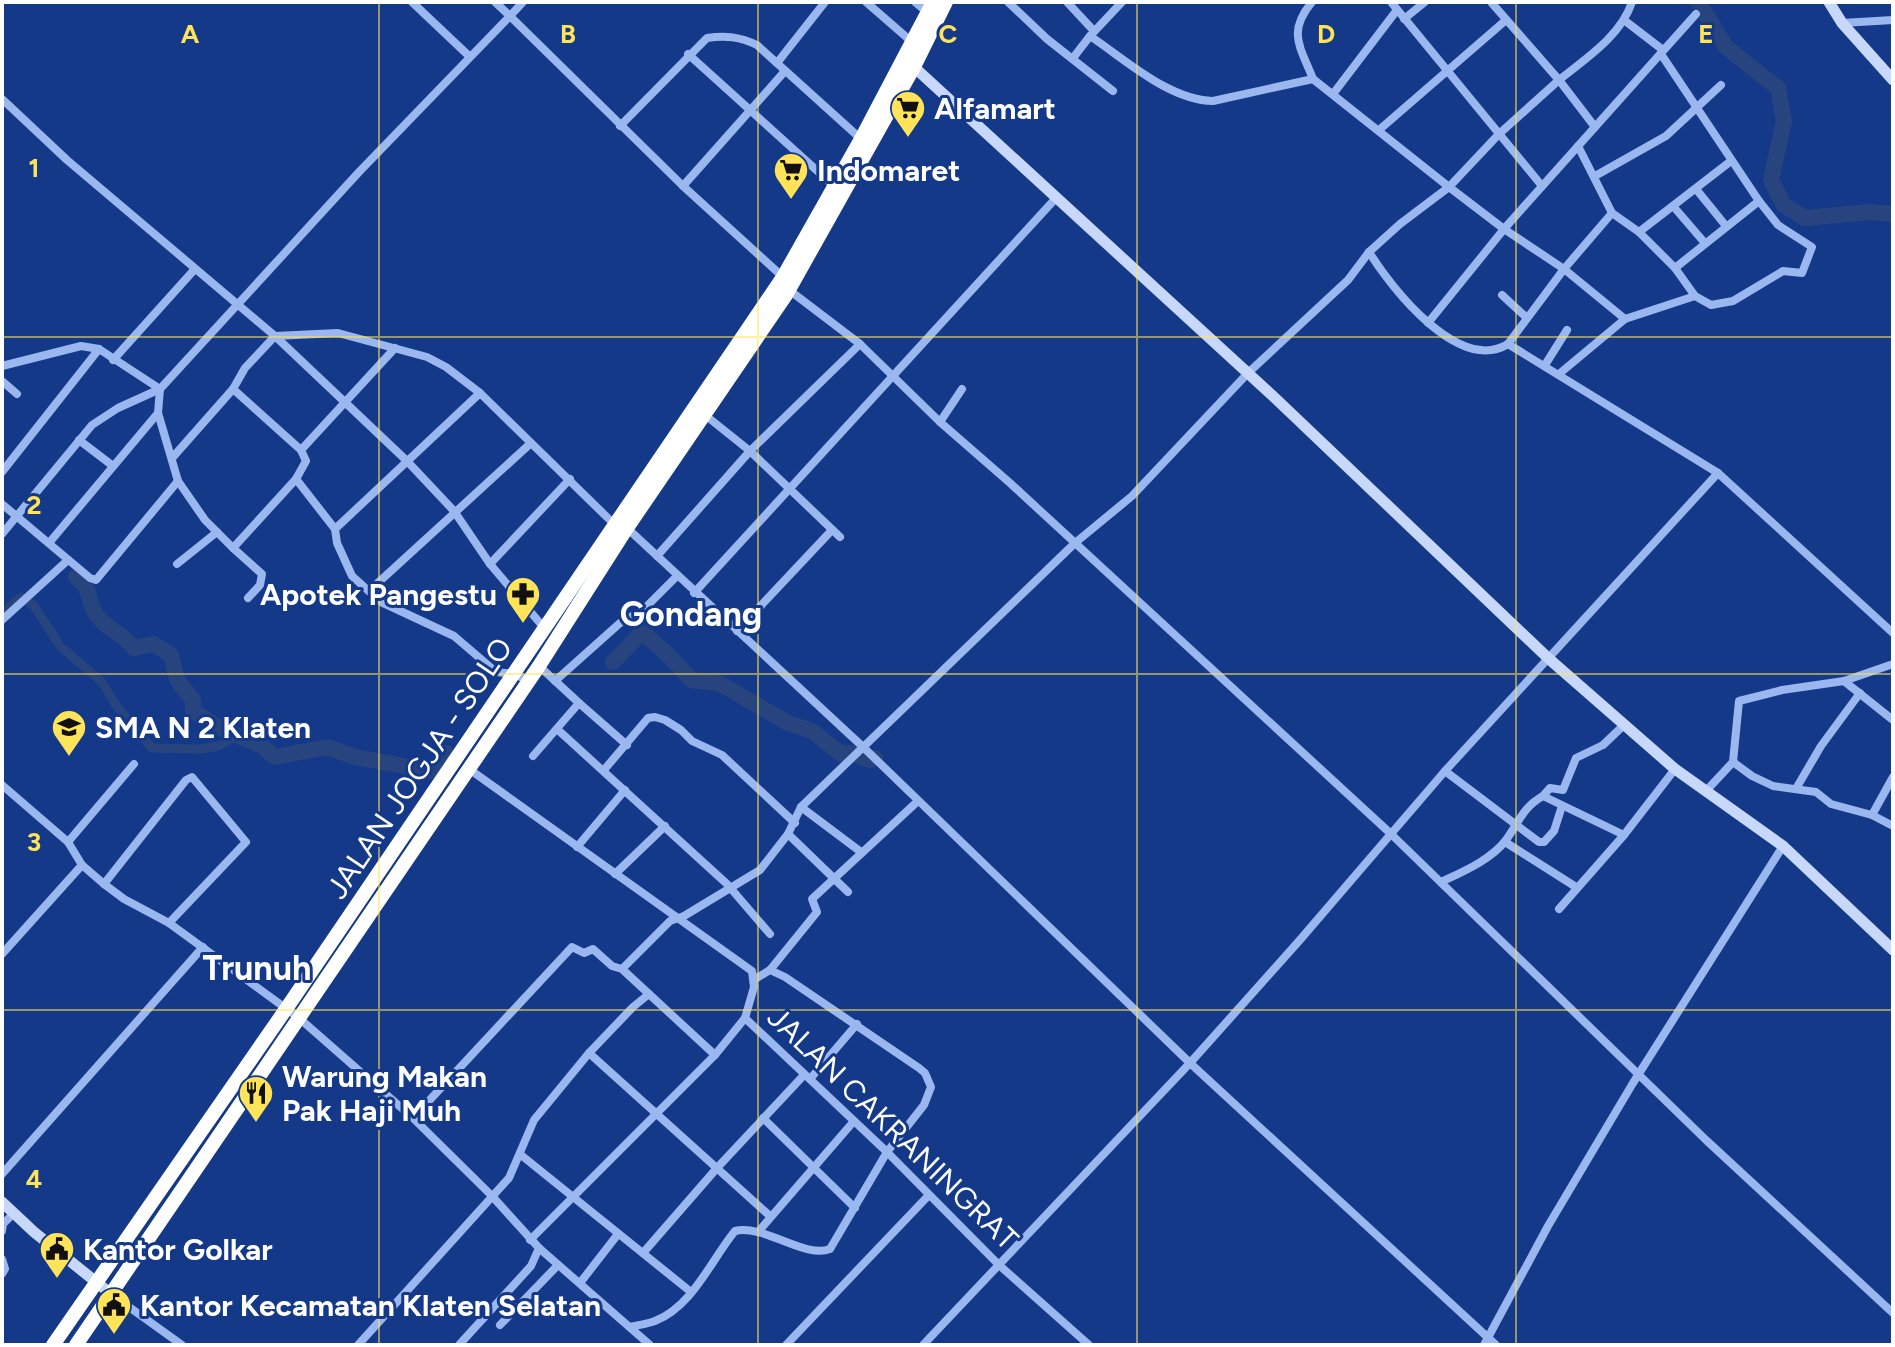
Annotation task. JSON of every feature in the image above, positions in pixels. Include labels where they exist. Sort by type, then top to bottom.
[{"type":"highway","name":"JALAN JOGJA - SOLO","points":[[76,1345],[514,674],[705,415],[914,67],[946,2]]},
{"type":"highway","name":"JALAN JOGJA - SOLO","points":[[53,1345],[94,1282],[469,769],[539,666],[621,526],[786,283],[930,7]]},
{"type":"street","points":[[412,2],[469,56]]},
{"type":"street","points":[[495,2],[786,283],[860,344],[940,422],[1390,833],[1638,1075],[1893,1313]]},
{"type":"street","points":[[2,534],[79,440],[102,418],[160,389],[235,305],[523,2]]},
{"type":"street","points":[[777,63],[825,2]]},
{"type":"street","points":[[866,2],[912,42]]},
{"type":"street","points":[[915,2],[930,7]]},
{"type":"street","points":[[1008,2],[1047,39],[1113,91]]},
{"type":"street","points":[[1067,2],[1092,33],[1178,96],[1213,101],[1313,79]]},
{"type":"street","points":[[1073,58],[1122,2]]},
{"type":"street","points":[[1312,2],[1298,21],[1296,38],[1313,79],[1449,187],[1564,269],[1625,319]]},
{"type":"street","points":[[1404,19],[1425,2]]},
{"type":"street","points":[[1491,2],[1595,127]]},
{"type":"street","points":[[622,969],[670,921],[760,870],[788,834],[801,807],[862,746],[1075,543],[1132,496],[1248,373],[1348,280],[1369,252],[1449,187],[1499,134],[1601,46],[1624,20],[1632,2]]},
{"type":"street","points":[[1829,2],[1842,23],[1893,80]]},
{"type":"street","points":[[1333,94],[1394,6],[1542,186]]},
{"type":"street","points":[[1428,323],[1504,229],[1696,14]]},
{"type":"street","points":[[1379,130],[1506,20]]},
{"type":"street","points":[[1578,146],[1612,213],[1639,232],[1675,268],[1695,296],[1711,305],[1733,301],[1783,271],[1802,273],[1812,247],[1778,225],[1695,109],[1662,52],[1624,20]]},
{"type":"street","points":[[1842,23],[1893,20]]},
{"type":"street","points":[[620,126],[688,54],[707,38],[724,35],[743,38],[757,45],[861,139]]},
{"type":"street","points":[[688,54],[834,186]]},
{"type":"street","points":[[914,67],[1248,373],[1548,658],[1675,769],[1783,846],[1893,950]]},
{"type":"street","points":[[683,186],[785,71]]},
{"type":"street","points":[[1595,176],[1666,136],[1721,85]]},
{"type":"street","points":[[2,99],[67,160],[275,336],[407,461],[454,511],[490,564],[545,629]]},
{"type":"street","points":[[1639,232],[1731,161]]},
{"type":"street","points":[[1696,189],[1726,226]]},
{"type":"street","points":[[694,593],[1056,198]]},
{"type":"street","points":[[1675,268],[1759,201]]},
{"type":"street","points":[[1673,206],[1704,242]]},
{"type":"street","points":[[1369,252],[1398,294],[1428,323],[1455,340],[1479,350],[1495,352],[1508,344],[1564,269],[1612,213]]},
{"type":"street","points":[[113,360],[194,270]]},
{"type":"street","points":[[1502,295],[1527,318]]},
{"type":"street","points":[[1559,374],[1625,319],[1695,296]]},
{"type":"street","points":[[1545,365],[1567,330]]},
{"type":"street","points":[[173,457],[275,336],[338,333],[427,357],[446,367],[480,393],[862,746],[1190,1063],[1486,1341],[1496,1345]]},
{"type":"street","points":[[657,556],[750,451],[860,344]]},
{"type":"street","points":[[1508,344],[1718,473],[1893,633]]},
{"type":"street","points":[[2,366],[81,346],[99,349],[160,389]]},
{"type":"street","points":[[301,450],[395,348]]},
{"type":"street","points":[[2,472],[99,349]]},
{"type":"street","points":[[2,381],[17,394]]},
{"type":"street","points":[[160,389],[158,413],[178,481],[189,500],[217,532],[262,574],[260,585],[248,598]]},
{"type":"street","points":[[233,389],[301,450],[306,461],[305,468],[296,479],[233,548]]},
{"type":"street","points":[[940,422],[962,389]]},
{"type":"street","points":[[335,529],[480,393]]},
{"type":"street","points":[[49,543],[158,413]]},
{"type":"street","points":[[705,415],[750,451],[836,534],[737,631]]},
{"type":"street","points":[[79,440],[113,466]]},
{"type":"street","points":[[369,591],[531,443]]},
{"type":"street","points":[[923,1345],[1190,1063],[1445,771],[1718,473]]},
{"type":"street","points":[[296,479],[335,529],[343,559],[352,576],[381,602],[454,636],[496,672],[514,674],[529,681]]},
{"type":"street","points":[[490,564],[570,479]]},
{"type":"street","points":[[2,504],[96,580],[178,481]]},
{"type":"street","points":[[177,564],[217,532]]},
{"type":"street","points":[[2,620],[68,560]]},
{"type":"street","points":[[555,681],[620,623],[637,615],[677,576]]},
{"type":"street","points":[[1706,791],[1733,762],[1739,701],[1782,690],[1844,681],[1893,664]]},
{"type":"street","points":[[539,666],[627,745]]},
{"type":"street","points":[[1844,681],[1893,720]]},
{"type":"street","points":[[1797,787],[1821,746],[1860,693]]},
{"type":"street","points":[[533,756],[579,703]]},
{"type":"street","points":[[604,770],[648,718],[655,717],[681,730],[692,741],[722,755],[795,823]]},
{"type":"street","points":[[1441,882],[1471,868],[1505,842],[1531,803],[1550,788],[1563,790],[1576,758],[1603,745],[1624,725]]},
{"type":"street","points":[[557,729],[731,888],[770,934]]},
{"type":"street","points":[[1733,762],[1773,786],[1816,792],[1831,804],[1872,815],[1893,826]]},
{"type":"street","points":[[68,842],[134,764]]},
{"type":"street","name":"JALAN CAKRANINGRAT","points":[[469,769],[752,971],[755,979],[745,1018],[887,1152],[999,1265],[1089,1345]]},
{"type":"street","points":[[1559,909],[1624,835],[1675,769]]},
{"type":"street","points":[[1445,771],[1539,842],[1544,842],[1554,831],[1562,806]]},
{"type":"street","points":[[104,884],[186,780],[192,777],[246,842],[169,923]]},
{"type":"street","points":[[1872,815],[1893,777]]},
{"type":"street","points":[[2,785],[68,842],[82,865],[104,884],[124,899],[169,923],[292,1014],[413,1118],[492,1196],[530,1240],[650,1345]]},
{"type":"street","points":[[577,847],[625,790]]},
{"type":"street","points":[[1543,796],[1624,835]]},
{"type":"street","points":[[755,979],[770,970],[817,912],[818,908],[811,900],[918,801]]},
{"type":"street","points":[[801,807],[861,852]]},
{"type":"street","points":[[615,874],[665,826]]},
{"type":"street","points":[[788,834],[848,892]]},
{"type":"street","points":[[1505,842],[1576,887]]},
{"type":"street","points":[[1486,1341],[1548,1226],[1638,1075],[1783,846]]},
{"type":"street","points":[[2,954],[82,865]]},
{"type":"street","points":[[2,1174],[203,947]]},
{"type":"street","points":[[413,1118],[572,947],[584,953],[593,949],[612,966],[622,969],[715,1055]]},
{"type":"street","points":[[630,1327],[655,1321],[667,1314],[691,1292],[735,1231],[758,1232],[824,1251],[830,1249],[887,1152],[924,1105],[931,1087],[925,1073],[857,1024],[770,970]]},
{"type":"street","points":[[358,1345],[509,1178],[534,1120],[589,1053],[649,994]]},
{"type":"street","points":[[530,1240],[715,1055],[745,1018]]},
{"type":"street","points":[[643,1253],[763,1118],[857,1024]]},
{"type":"street","points":[[589,1053],[770,1216]]},
{"type":"street","points":[[763,1118],[855,1208]]},
{"type":"street","points":[[758,1232],[854,1121]]},
{"type":"street","points":[[521,1155],[691,1292]]},
{"type":"street","points":[[786,1345],[929,1195]]},
{"type":"street","points":[[2,1202],[94,1282],[182,1345]]},
{"type":"street","points":[[2,1231],[2,1224],[14,1213]]},
{"type":"street","points":[[580,1283],[618,1234]]},
{"type":"street","points":[[459,1345],[531,1266],[539,1248]]},
{"type":"street","points":[[2,1259],[5,1269],[2,1274]]},
{"type":"street","points":[[500,1325],[558,1265]]},
{"type":"waterway","points":[[1698,2],[1726,47],[1778,88],[1784,121],[1771,180],[1784,205],[1805,218],[1871,212],[1893,214]]},
{"type":"waterway","points":[[76,577],[88,592],[98,617],[107,626],[134,648],[154,644],[171,655],[177,680],[193,700],[193,711],[216,726],[262,746],[275,757],[327,747],[355,757],[431,771],[446,753]]},
{"type":"waterway","points":[[2,613],[21,597],[34,606],[60,646],[102,682],[115,704],[152,748],[201,749],[218,746],[238,735]]},
{"type":"waterway","points":[[613,662],[642,632],[691,680],[719,683],[788,723],[812,731],[841,754],[851,753],[870,760],[875,758]]},
{"type":"place","name":"Alfamart","points":[[908,139]]},
{"type":"place","name":"Indomaret","points":[[791,201]]},
{"type":"place","name":"Apotek Pangestu","points":[[523,625]]},
{"type":"place","name":"SMA N 2 Klaten","points":[[69,758]]},
{"type":"place","name":"Warung Makan Pak Haji Muh","points":[[256,1124]]},
{"type":"place","name":"Kantor Golkar","points":[[57,1280]]},
{"type":"place","name":"Kantor Kecamatan Klaten Selatan","points":[[114,1336]]},
{"type":"district","name":"Gondang","points":[[691,614]]},
{"type":"district","name":"Trunuh","points":[[257,968]]}]
